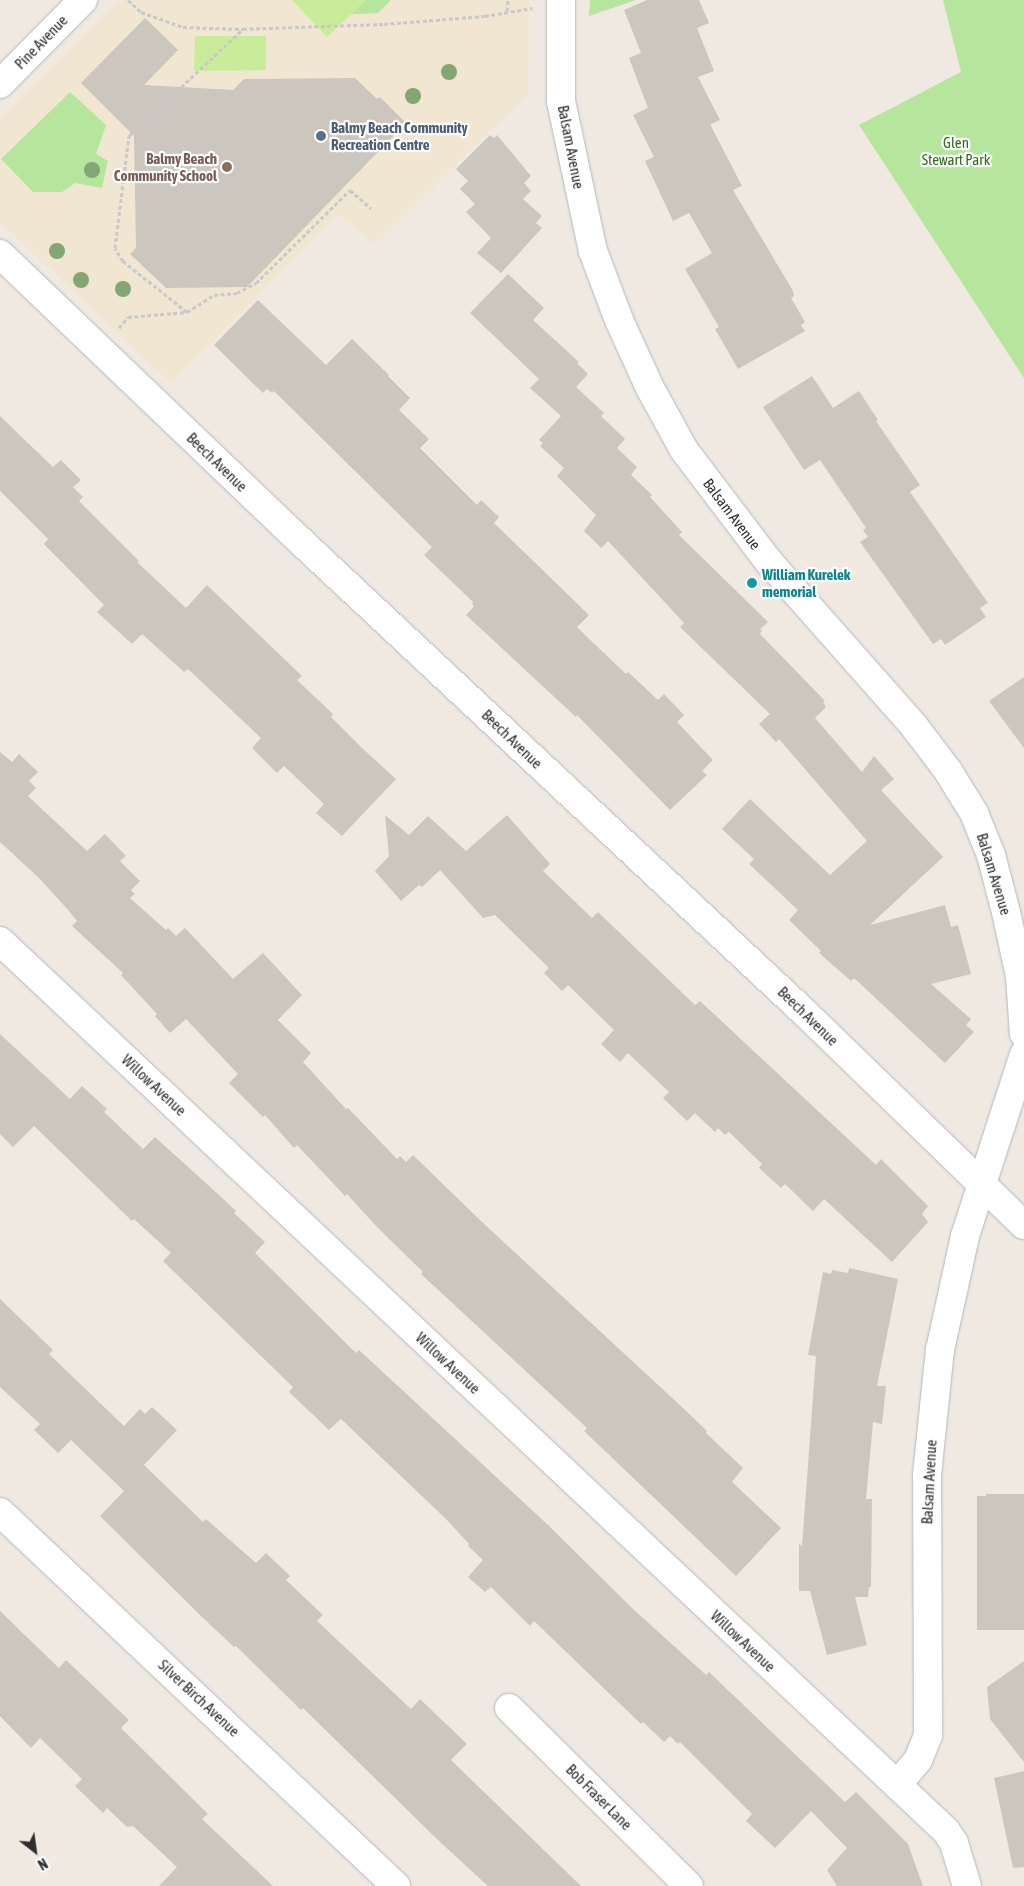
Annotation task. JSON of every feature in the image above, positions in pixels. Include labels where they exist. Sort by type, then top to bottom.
[{"type":"street","name":"Balsam Avenue","points":[[561,0],[561,101],[578,188],[594,251],[619,320],[650,388],[684,450],[769,562],[914,726],[948,771],[974,813],[1015,907],[1024,1034]]},
{"type":"street","name":"Pine Avenue","points":[[0,84],[76,2]]},
{"type":"street","name":"Beech Avenue","points":[[0,254],[295,536],[804,1012],[980,1185],[1024,1225]]},
{"type":"street","name":"Willow Avenue","points":[[0,941],[897,1786]]},
{"type":"street","name":"Balsam Avenue","points":[[897,1786],[918,1760],[928,1735],[927,1475],[940,1350],[965,1236],[1024,1054]]},
{"type":"street","name":"Silver Birch Avenue","points":[[0,1512],[396,1886]]},
{"type":"street","name":"Bob Fraser Lane","points":[[509,1708],[689,1886]]},
{"type":"street","points":[[897,1786],[946,1831],[954,1843],[967,1886]]},
{"type":"path","points":[[128,0],[141,12],[183,27],[243,30],[393,23],[485,16],[534,8]]},
{"type":"path","points":[[507,11],[508,0]]},
{"type":"path","points":[[187,312],[123,261],[115,248],[130,136],[243,30]]},
{"type":"path","points":[[114,334],[128,318],[187,312],[214,295],[237,293],[256,283],[350,190],[371,208]]},
{"type":"shaded area","name":"Balmy Beach Community School","points":[[119,0],[529,0],[528,93],[376,244],[338,215],[171,383],[0,222],[0,118]]},
{"type":"green space","points":[[292,0],[366,0],[327,37]]},
{"type":"green space","points":[[329,0],[391,0],[378,13],[337,15]]},
{"type":"green space","points":[[590,0],[636,0],[589,16]]},
{"type":"green space","name":"Glen Stewart Park","points":[[943,0],[1024,0],[1024,378],[859,125],[961,72]]},
{"type":"green space","points":[[195,36],[266,36],[266,70],[194,71]]},
{"type":"green space","points":[[70,92],[106,125],[96,154],[108,161],[102,188],[75,183],[62,192],[33,192],[1,159]]},
{"type":"building","points":[[647,0],[699,0],[709,23],[697,28],[714,71],[698,77],[720,120],[711,124],[711,126],[742,186],[733,190],[793,291],[794,296],[791,298],[805,322],[801,325],[805,331],[738,369],[715,329],[719,327],[685,269],[712,253],[689,213],[673,221],[645,161],[654,157],[633,115],[648,108],[629,58],[641,53],[624,10]]},
{"type":"building","points":[[145,18],[178,50],[144,85],[233,90],[244,79],[355,78],[377,99],[380,97],[406,123],[247,287],[166,288],[130,254],[136,248],[134,136],[81,83]]},
{"type":"building","points":[[490,135],[494,138],[497,135],[531,176],[524,183],[531,191],[523,199],[542,216],[536,223],[542,228],[501,273],[477,253],[491,238],[466,212],[475,204],[460,189],[468,181],[456,169]]},
{"type":"building","points":[[508,274],[544,308],[533,320],[579,362],[577,363],[588,374],[576,387],[604,413],[601,416],[625,439],[617,448],[637,467],[631,475],[652,495],[650,497],[682,532],[679,535],[768,622],[760,629],[762,631],[760,634],[825,701],[823,702],[826,707],[815,718],[862,772],[874,756],[894,779],[881,790],[943,857],[870,925],[945,905],[951,927],[958,925],[971,974],[931,984],[971,1019],[966,1025],[974,1032],[945,1063],[854,978],[851,981],[819,953],[821,951],[789,920],[798,910],[749,864],[754,859],[722,829],[750,799],[830,875],[867,841],[779,739],[776,742],[759,724],[770,714],[680,627],[684,623],[608,541],[601,548],[584,531],[596,515],[557,476],[564,468],[540,446],[543,443],[539,440],[561,416],[530,388],[539,379],[470,313]]},
{"type":"building","points":[[258,300],[326,365],[352,339],[389,375],[410,398],[399,410],[429,439],[420,448],[477,505],[481,500],[499,517],[494,523],[589,615],[577,627],[626,674],[628,672],[658,700],[664,694],[684,715],[677,722],[713,760],[702,771],[707,775],[670,810],[577,715],[576,717],[466,615],[474,606],[473,602],[424,555],[432,547],[274,391],[272,393],[267,389],[263,393],[214,345]]},
{"type":"building","points":[[812,376],[833,408],[859,391],[878,420],[876,421],[920,485],[910,492],[988,603],[980,608],[986,617],[945,645],[941,639],[933,644],[860,542],[868,537],[863,530],[866,528],[820,460],[804,470],[763,407]]},
{"type":"building","points":[[0,416],[53,467],[61,460],[81,480],[73,487],[83,497],[79,501],[139,561],[137,562],[186,608],[207,585],[302,676],[297,680],[333,714],[331,717],[362,748],[396,779],[342,836],[316,813],[324,804],[284,766],[277,773],[252,748],[261,738],[188,669],[184,672],[142,634],[132,644],[97,612],[104,605],[44,544],[48,539],[0,491]]},
{"type":"building","points":[[1024,677],[1024,748],[989,701]]},
{"type":"building","points":[[0,752],[12,762],[19,754],[38,772],[29,781],[36,788],[28,796],[87,851],[105,834],[126,856],[120,861],[140,881],[131,890],[135,894],[130,898],[166,930],[168,928],[176,936],[185,928],[233,979],[263,953],[302,995],[278,1020],[311,1053],[303,1062],[346,1109],[348,1108],[397,1159],[400,1156],[406,1162],[413,1155],[482,1222],[683,1408],[743,1468],[732,1482],[781,1528],[736,1576],[584,1431],[587,1428],[421,1274],[423,1272],[377,1227],[347,1194],[345,1196],[297,1145],[294,1148],[265,1115],[263,1117],[229,1083],[238,1074],[186,1019],[170,1033],[155,1016],[157,1014],[121,975],[123,973],[72,926],[77,921],[69,911],[39,878],[0,842]]},
{"type":"building","points":[[385,815],[409,835],[428,816],[466,851],[507,815],[550,864],[543,871],[592,918],[598,912],[695,1005],[700,1001],[876,1165],[881,1159],[928,1206],[922,1214],[928,1222],[892,1262],[824,1199],[813,1211],[785,1184],[781,1188],[759,1168],[762,1164],[729,1132],[725,1135],[718,1128],[715,1132],[695,1113],[687,1121],[663,1098],[669,1092],[628,1053],[620,1062],[601,1044],[614,1030],[568,985],[562,991],[544,973],[549,968],[495,915],[483,918],[440,870],[422,887],[419,885],[401,901],[375,871],[389,856]]},
{"type":"building","points":[[0,1034],[70,1099],[82,1086],[107,1109],[104,1112],[143,1149],[155,1137],[219,1195],[236,1211],[234,1213],[265,1242],[255,1253],[356,1353],[359,1350],[548,1525],[632,1608],[706,1675],[709,1672],[845,1802],[856,1792],[908,1844],[923,1886],[837,1886],[827,1870],[847,1848],[811,1811],[775,1848],[746,1821],[752,1814],[680,1742],[678,1744],[670,1736],[664,1742],[643,1722],[641,1724],[534,1621],[530,1626],[491,1587],[485,1592],[468,1577],[483,1560],[468,1546],[469,1544],[447,1520],[341,1419],[329,1430],[289,1392],[293,1387],[163,1261],[171,1253],[134,1219],[132,1221],[34,1126],[13,1147],[0,1134]]},
{"type":"building","points":[[849,1268],[898,1279],[877,1386],[886,1386],[882,1424],[873,1422],[866,1499],[872,1499],[871,1587],[869,1587],[868,1597],[855,1597],[867,1645],[827,1655],[810,1591],[799,1591],[799,1544],[802,1546],[816,1356],[808,1355],[823,1272],[831,1274],[832,1270],[848,1273]]},
{"type":"building","points":[[0,1299],[53,1350],[49,1354],[124,1426],[140,1409],[145,1414],[152,1407],[177,1430],[144,1465],[203,1522],[206,1519],[256,1563],[266,1553],[290,1576],[286,1580],[323,1615],[317,1621],[411,1709],[420,1699],[467,1744],[451,1760],[581,1886],[488,1886],[440,1842],[303,1708],[301,1710],[236,1646],[234,1647],[201,1616],[100,1516],[124,1491],[71,1440],[58,1453],[34,1430],[40,1424],[0,1387]]},
{"type":"building","points":[[986,1494],[1024,1494],[1024,1630],[977,1630],[977,1496],[986,1496]]},
{"type":"building","points":[[0,1611],[59,1668],[66,1660],[129,1720],[121,1728],[208,1814],[202,1819],[273,1886],[159,1886],[177,1867],[133,1826],[127,1827],[107,1808],[103,1813],[75,1786],[82,1779],[40,1738],[31,1748],[0,1716]]},
{"type":"building","points":[[1024,1661],[1024,1762],[990,1719],[987,1687]]},
{"type":"building","points":[[1024,1771],[1024,1867],[1013,1868],[994,1778]]},
{"type":"place","name":"Balmy Beach Community Recreation Centre","points":[[321,136]]},
{"type":"place","name":"Balmy Beach Community School","points":[[227,167]]},
{"type":"place","name":"William Kurelek memorial","points":[[752,583]]}]
